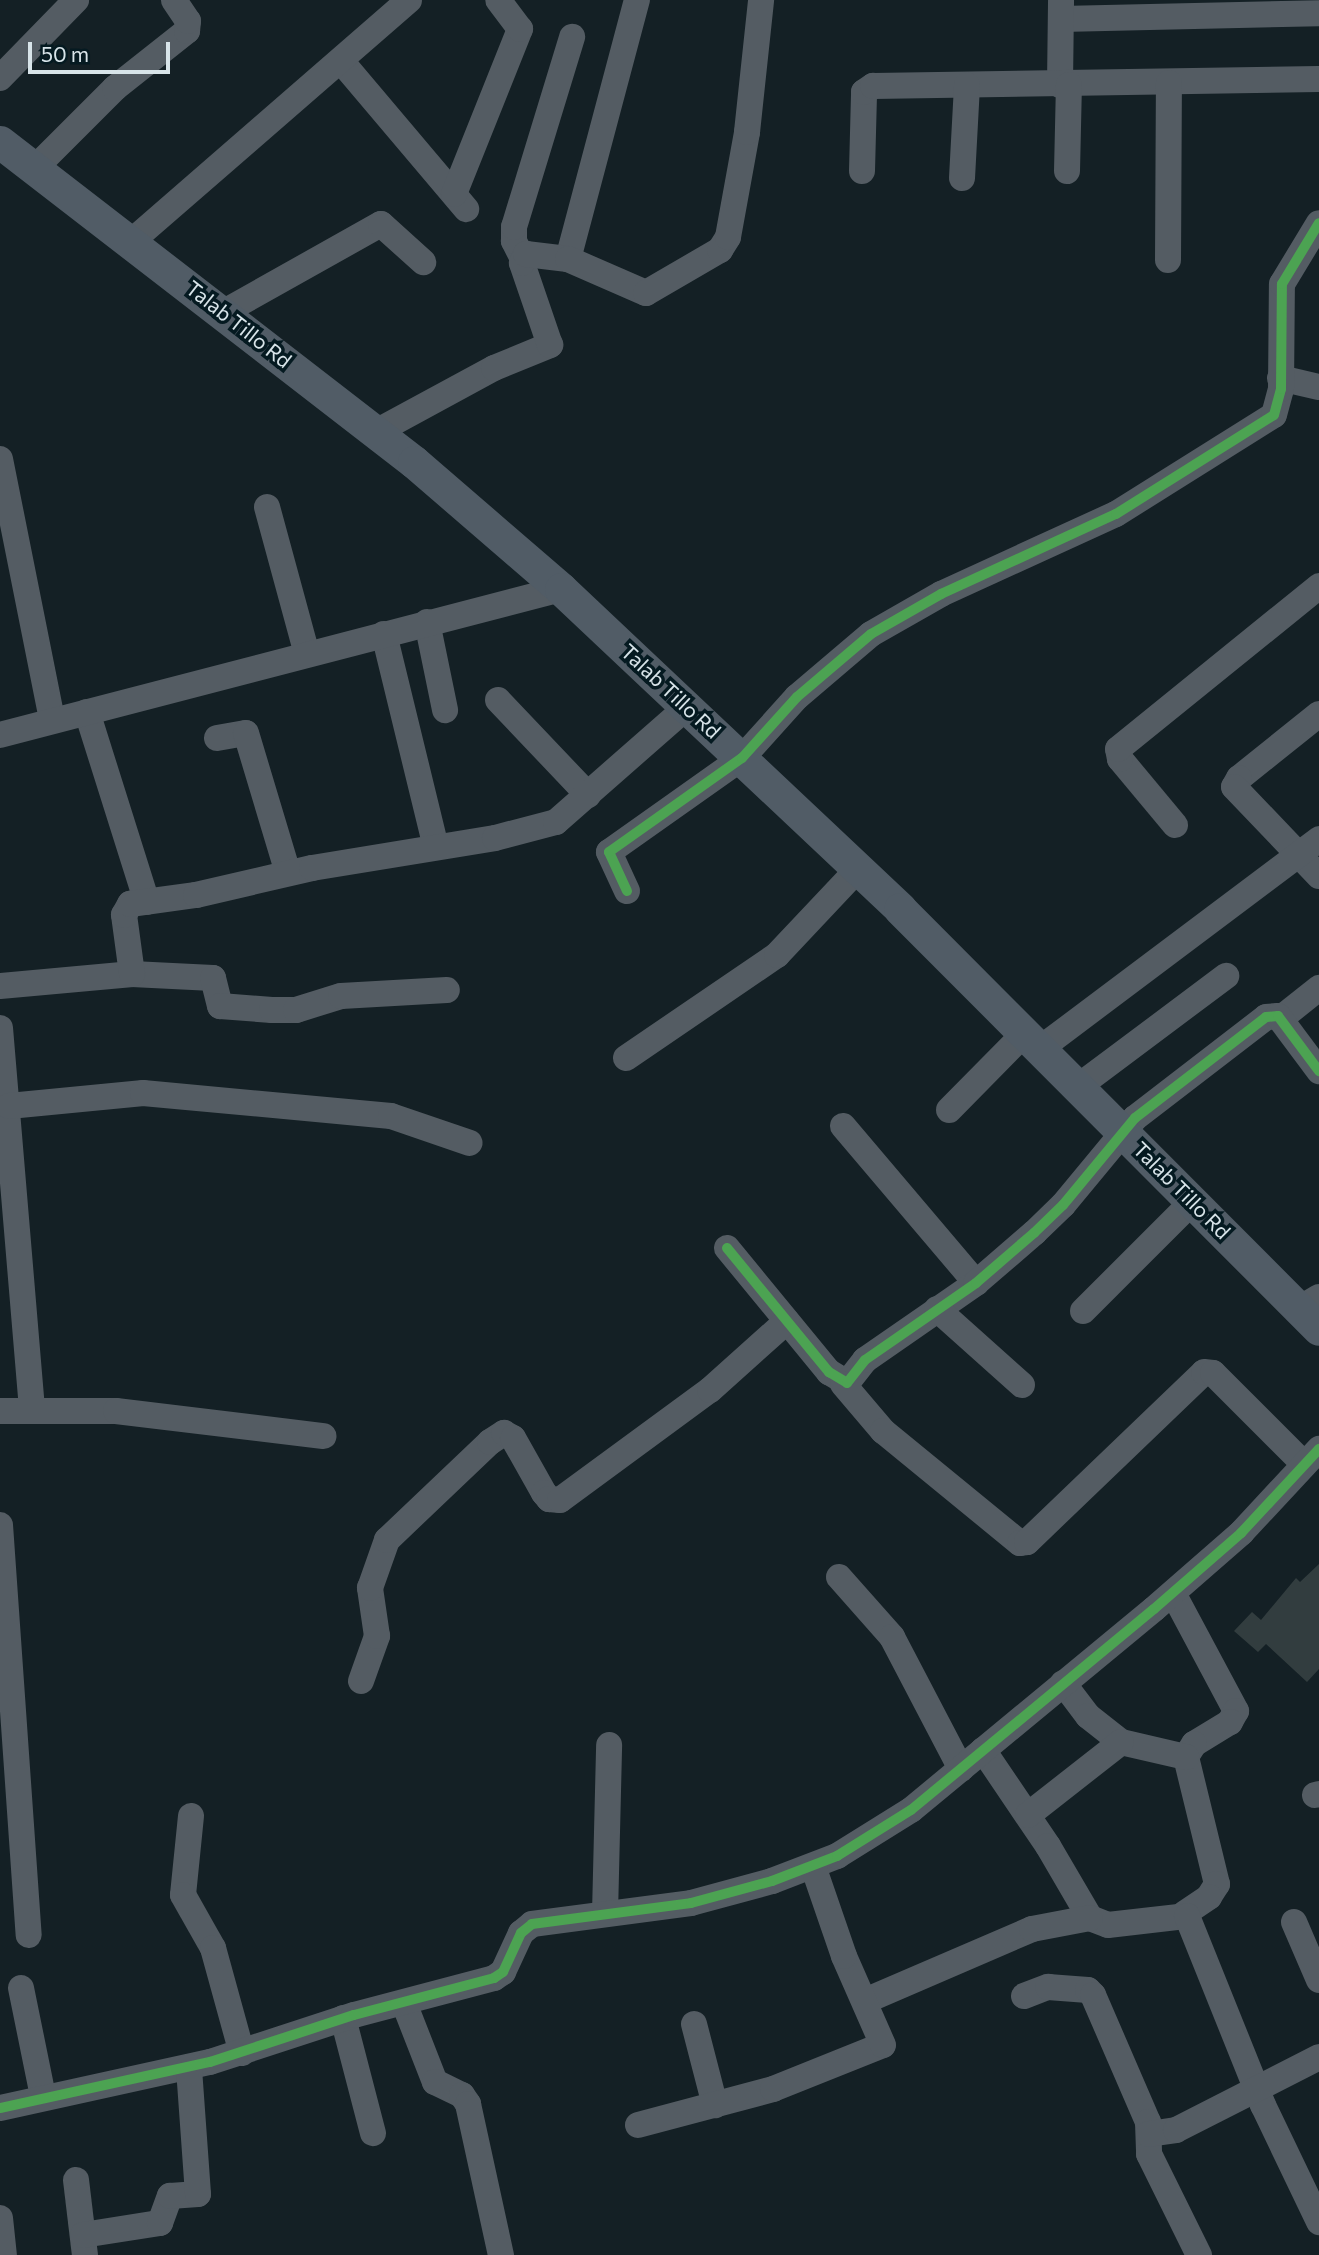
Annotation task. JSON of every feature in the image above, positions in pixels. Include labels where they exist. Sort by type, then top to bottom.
[{"type":"main road","name":"Talab Tillo Rd","points":[[0,142],[132,241],[376,432],[561,589],[858,869],[1193,1201],[1312,1311]]},
{"type":"street","points":[[0,78],[76,0]]},
{"type":"street","points":[[34,169],[115,88],[187,31],[188,20],[174,0]]},
{"type":"street","points":[[132,241],[409,0]]},
{"type":"street","points":[[341,61],[460,202],[520,29],[498,0]]},
{"type":"street","points":[[568,260],[637,0]]},
{"type":"street","points":[[523,257],[528,253],[568,260],[646,293],[720,250],[728,237],[747,132],[761,0]]},
{"type":"street","points":[[1067,171],[1061,9],[1319,13]]},
{"type":"street","points":[[376,432],[494,368],[550,345],[523,257],[514,241],[514,227],[572,37]]},
{"type":"street","points":[[862,171],[867,88],[1319,79]]},
{"type":"street","points":[[1168,260],[1169,83]]},
{"type":"street","points":[[962,178],[967,85]]},
{"type":"street","points":[[626,891],[609,862],[609,852],[742,758],[806,689],[872,634],[940,594],[1116,514],[1257,428],[1278,410],[1302,383],[1282,284],[1319,223]]},
{"type":"street","points":[[223,312],[381,225],[423,261]]},
{"type":"street","points":[[0,458],[52,720]]},
{"type":"street","points":[[267,507],[307,654]]},
{"type":"street","points":[[1175,825],[1120,759],[1118,749],[1319,586]]},
{"type":"street","points":[[0,735],[561,589]]},
{"type":"street","points":[[427,622],[445,710]]},
{"type":"street","points":[[384,634],[436,847]]},
{"type":"street","points":[[498,700],[588,795]]},
{"type":"street","points":[[132,974],[124,910],[130,904],[548,825],[588,795],[687,707]]},
{"type":"street","points":[[87,712],[147,902]]},
{"type":"street","points":[[1319,714],[1234,787],[1309,848],[1319,876]]},
{"type":"street","points":[[217,738],[246,733],[288,873]]},
{"type":"street","points":[[948,1111],[1033,1040],[1309,848]]},
{"type":"street","points":[[626,1058],[777,955],[858,869]]},
{"type":"street","points":[[0,986],[132,974],[213,978],[220,1006],[272,1010],[296,1010],[341,996],[447,990]]},
{"type":"street","points":[[1079,1086],[1226,976]]},
{"type":"street","points":[[1280,1019],[1319,988]]},
{"type":"street","points":[[843,1384],[870,1357],[976,1283],[1063,1205],[1123,1130],[1266,1017],[1274,1014],[1280,1019],[1319,1071]]},
{"type":"street","points":[[0,1035],[9,1106],[32,1409]]},
{"type":"street","points":[[9,1106],[143,1093],[391,1116],[470,1143]]},
{"type":"street","points":[[843,1126],[976,1283]]},
{"type":"street","points":[[1083,1311],[1193,1201]]},
{"type":"street","points":[[0,2108],[43,2096],[189,2067],[242,2053],[343,2018],[500,1975],[527,1927],[719,1897],[813,1866],[892,1822],[961,1769],[1241,1533],[1311,1456],[1213,1373],[1204,1372],[1027,1542],[1020,1543],[883,1431],[727,1248]]},
{"type":"street","points":[[937,1309],[1022,1385]]},
{"type":"street","points":[[361,1681],[377,1636],[370,1588],[387,1540],[491,1442],[504,1433],[513,1438],[544,1493],[549,1499],[560,1500],[710,1390],[787,1321]]},
{"type":"street","points":[[0,1411],[32,1409],[155,1415],[323,1436]]},
{"type":"street","points":[[0,1525],[29,1936]]},
{"type":"street","points":[[839,1577],[892,1637],[961,1769]]},
{"type":"street","points":[[865,2001],[1013,1936],[1090,1918],[1108,1925],[1184,1914],[1209,1897],[1217,1884],[1186,1757],[1194,1744],[1230,1722],[1236,1710],[1173,1593]]},
{"type":"street","points":[[1063,1683],[1088,1716],[1121,1742],[1186,1757]]},
{"type":"street","points":[[1028,1815],[1121,1742]]},
{"type":"street","points":[[605,1914],[609,1745]]},
{"type":"street","points":[[984,1750],[1028,1815],[1090,1918]]},
{"type":"street","points":[[191,1816],[183,1895],[210,1940],[242,2053]]},
{"type":"street","points":[[638,2125],[773,2090],[880,2048],[884,2041],[865,2001],[813,1866]]},
{"type":"street","points":[[1184,1914],[1256,2088],[1319,2222]]},
{"type":"street","points":[[1294,1922],[1319,1980]]},
{"type":"street","points":[[1024,1996],[1048,1987],[1091,1992],[1148,2122],[1149,2154],[1199,2255]]},
{"type":"street","points":[[21,1988],[43,2096]]},
{"type":"street","points":[[404,2003],[435,2082],[462,2095],[468,2104],[501,2255]]},
{"type":"street","points":[[343,2018],[373,2133]]},
{"type":"street","points":[[694,2024],[715,2105]]},
{"type":"street","points":[[1149,2134],[1176,2130],[1319,2057]]},
{"type":"street","points":[[76,2180],[84,2245],[160,2223],[170,2196],[198,2194],[189,2067]]},
{"type":"street","points":[[0,2219],[4,2255]]},
{"type":"building","points":[[1319,1564],[1319,1669],[1307,1682],[1266,1644],[1258,1652],[1234,1631],[1252,1612],[1261,1620],[1296,1578],[1300,1582]]},
{"type":"cycle path","points":[[627,891],[609,852],[742,758],[797,697],[871,634],[941,594],[1116,514],[1274,415],[1281,389],[1282,284],[1319,223]]},
{"type":"cycle path","points":[[727,1248],[829,1372],[847,1383],[865,1360],[976,1283],[1034,1233],[1063,1205],[1135,1118],[1266,1017],[1278,1016],[1319,1071]]},
{"type":"cycle path","points":[[0,2108],[210,2062],[354,2015],[494,1978],[503,1972],[521,1933],[532,1924],[691,1903],[772,1881],[837,1856],[911,1810],[1154,1609],[1241,1533],[1319,1449]]}]
